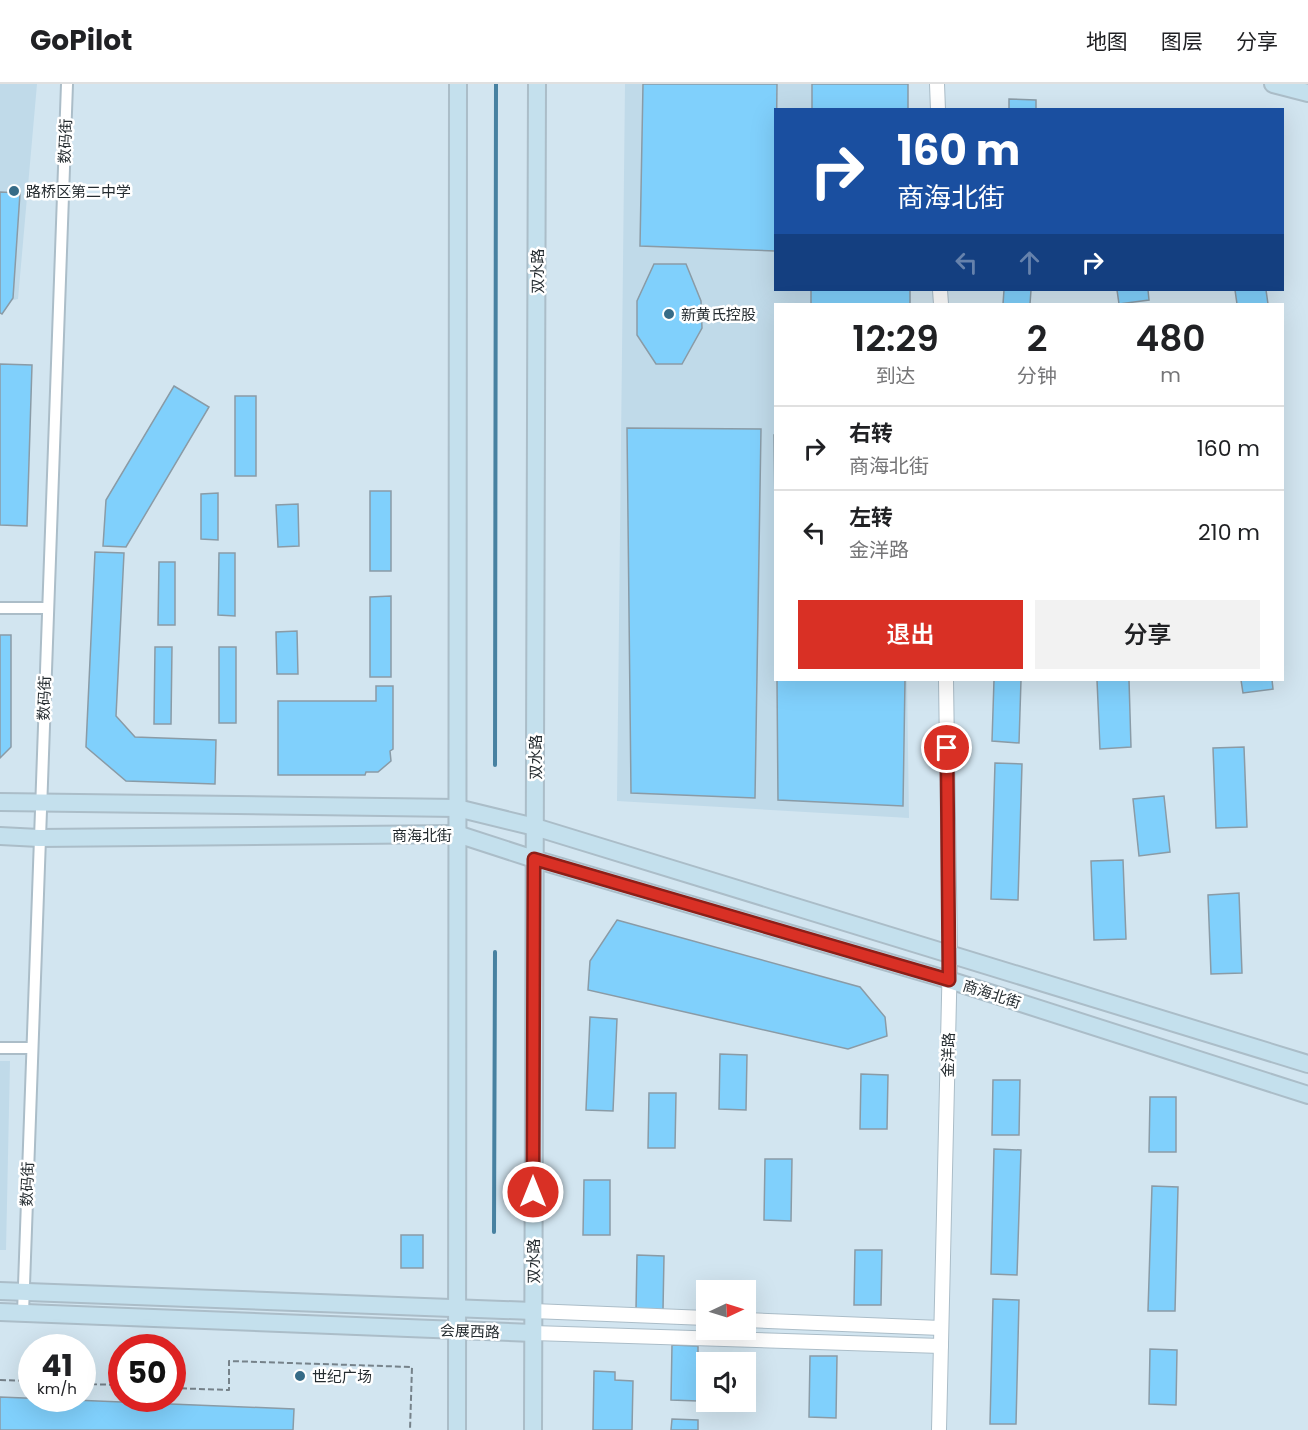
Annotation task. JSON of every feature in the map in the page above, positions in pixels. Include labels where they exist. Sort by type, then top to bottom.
[{"type":"main road","points":[[457,1430],[458,84]]},
{"type":"main road","name":"双水路","points":[[533,1430],[537,84]]},
{"type":"main road","points":[[1273,84],[1308,93]]},
{"type":"main road","name":"商海北街","points":[[0,802],[457,808],[535,827],[1308,1064]]},
{"type":"main road","name":"商海北街","points":[[0,836],[39,838],[457,834],[534,859],[949,980],[1308,1095]]},
{"type":"main road","name":"会展西路","points":[[0,1291],[533,1311]]},
{"type":"main road","name":"会展西路","points":[[0,1312],[533,1333]]},
{"type":"street","name":"数码街","points":[[24,1312],[67,84]]},
{"type":"street","points":[[938,84],[938,108]]},
{"type":"street","points":[[0,608],[47,609]]},
{"type":"street","name":"金洋路","points":[[939,1430],[950,955],[946,681]]},
{"type":"street","points":[[0,1048],[32,1048]]},
{"type":"street","name":"会展西路","points":[[533,1311],[696,1318]]},
{"type":"street","points":[[756,1320],[941,1328]]},
{"type":"street","name":"会展西路","points":[[533,1333],[941,1346]]},
{"type":"path","points":[[186,1388],[229,1390],[229,1361],[412,1367],[410,1430]]},
{"type":"path","points":[[0,1380],[18,1381]]},
{"type":"shaded area","name":"路桥区第二中学","points":[[0,84],[37,84],[18,299],[0,303]]},
{"type":"shaded area","points":[[625,84],[901,84],[901,108],[774,108],[774,291],[903,291],[903,303],[774,303],[774,681],[907,681],[909,818],[617,801]]},
{"type":"shaded area","points":[[0,1061],[10,1061],[6,1250],[0,1250]]},
{"type":"building","points":[[643,84],[777,84],[777,108],[774,108],[774,251],[640,246]]},
{"type":"building","points":[[812,84],[908,84],[908,108],[812,108]]},
{"type":"building","points":[[1009,99],[1036,100],[1036,108],[1009,108]]},
{"type":"building","points":[[0,192],[20,193],[13,298],[2,314],[0,313]]},
{"type":"building","name":"新黄氏控股","points":[[654,264],[686,264],[701,301],[702,328],[682,364],[656,364],[637,335],[637,301]]},
{"type":"building","points":[[811,291],[910,291],[910,303],[811,303]]},
{"type":"building","points":[[1004,291],[1031,291],[1030,303],[1003,303]]},
{"type":"building","points":[[1117,291],[1148,291],[1149,300],[1119,303]]},
{"type":"building","points":[[1235,291],[1266,291],[1268,303],[1237,303]]},
{"type":"building","points":[[0,364],[32,365],[27,526],[0,525]]},
{"type":"building","points":[[174,386],[209,407],[126,547],[103,546],[106,500]]},
{"type":"building","points":[[235,396],[256,396],[256,476],[235,476]]},
{"type":"building","points":[[627,428],[761,429],[755,798],[631,793]]},
{"type":"building","points":[[370,491],[391,491],[391,571],[370,571]]},
{"type":"building","points":[[218,493],[218,540],[201,539],[201,494]]},
{"type":"building","points":[[298,504],[299,546],[278,547],[276,505]]},
{"type":"building","points":[[95,552],[124,553],[116,716],[135,737],[216,740],[215,784],[126,781],[86,747]]},
{"type":"building","points":[[219,553],[235,553],[235,616],[218,615]]},
{"type":"building","points":[[159,562],[175,562],[175,625],[158,625]]},
{"type":"building","points":[[391,596],[391,677],[370,677],[370,597]]},
{"type":"building","points":[[297,631],[298,674],[277,674],[276,632]]},
{"type":"building","points":[[0,635],[11,635],[11,747],[0,758]]},
{"type":"building","points":[[155,647],[172,647],[171,724],[154,724]]},
{"type":"building","points":[[219,647],[236,647],[236,723],[219,723]]},
{"type":"building","points":[[777,681],[905,681],[903,806],[778,800]]},
{"type":"building","points":[[994,681],[1021,681],[1019,743],[992,741]]},
{"type":"building","points":[[1097,681],[1129,681],[1131,747],[1100,749]]},
{"type":"building","points":[[1241,681],[1272,681],[1273,689],[1243,693]]},
{"type":"building","points":[[376,686],[393,686],[391,761],[378,772],[366,772],[365,775],[278,775],[278,701],[376,701]]},
{"type":"building","points":[[1244,747],[1247,827],[1216,828],[1213,748]]},
{"type":"building","points":[[995,763],[1022,764],[1018,900],[991,899]]},
{"type":"building","points":[[1164,796],[1170,852],[1139,856],[1133,799]]},
{"type":"building","points":[[1123,860],[1126,939],[1094,940],[1091,861]]},
{"type":"building","points":[[1239,893],[1242,973],[1211,974],[1208,895]]},
{"type":"building","points":[[617,920],[860,987],[885,1017],[887,1036],[848,1049],[588,990],[590,961]]},
{"type":"building","points":[[590,1017],[617,1019],[613,1111],[586,1110]]},
{"type":"building","points":[[720,1054],[747,1055],[746,1110],[719,1109]]},
{"type":"building","points":[[861,1074],[888,1075],[887,1129],[860,1129]]},
{"type":"building","points":[[993,1080],[1020,1080],[1019,1135],[992,1135]]},
{"type":"building","points":[[649,1093],[676,1093],[675,1148],[648,1148]]},
{"type":"building","points":[[1150,1097],[1176,1097],[1176,1152],[1149,1152]]},
{"type":"building","points":[[994,1149],[1021,1150],[1017,1275],[991,1274]]},
{"type":"building","points":[[765,1159],[792,1159],[791,1221],[764,1220]]},
{"type":"building","points":[[584,1180],[610,1180],[610,1235],[583,1235]]},
{"type":"building","points":[[1152,1186],[1178,1187],[1175,1311],[1148,1311]]},
{"type":"building","points":[[401,1235],[423,1235],[423,1268],[401,1268]]},
{"type":"building","points":[[855,1250],[882,1250],[881,1305],[854,1305]]},
{"type":"building","points":[[637,1255],[664,1256],[663,1310],[636,1310]]},
{"type":"building","points":[[993,1299],[1019,1300],[1016,1424],[990,1424]]},
{"type":"building","points":[[672,1345],[698,1346],[696,1401],[671,1400]]},
{"type":"building","points":[[1150,1349],[1177,1350],[1176,1405],[1149,1404]]},
{"type":"building","points":[[810,1356],[837,1356],[836,1418],[809,1417]]},
{"type":"building","points":[[594,1371],[615,1372],[615,1380],[633,1381],[632,1430],[593,1430]]},
{"type":"building","points":[[0,1397],[18,1398],[18,1412],[96,1412],[96,1401],[108,1401],[108,1412],[186,1412],[186,1405],[294,1409],[293,1430],[0,1430]]},
{"type":"building","points":[[672,1419],[698,1420],[698,1430],[671,1430]]},
{"type":"waterway","points":[[495,765],[496,84]]},
{"type":"waterway","points":[[494,1232],[495,952]]},
{"type":"place","name":"路桥区第二中学","points":[[14,191]]},
{"type":"place","name":"新黄氏控股","points":[[669,314]]},
{"type":"place","name":"世纪广场","points":[[300,1376]]},
{"type":"route","points":[[533,1192],[534,859],[949,980],[947,748]]}]
